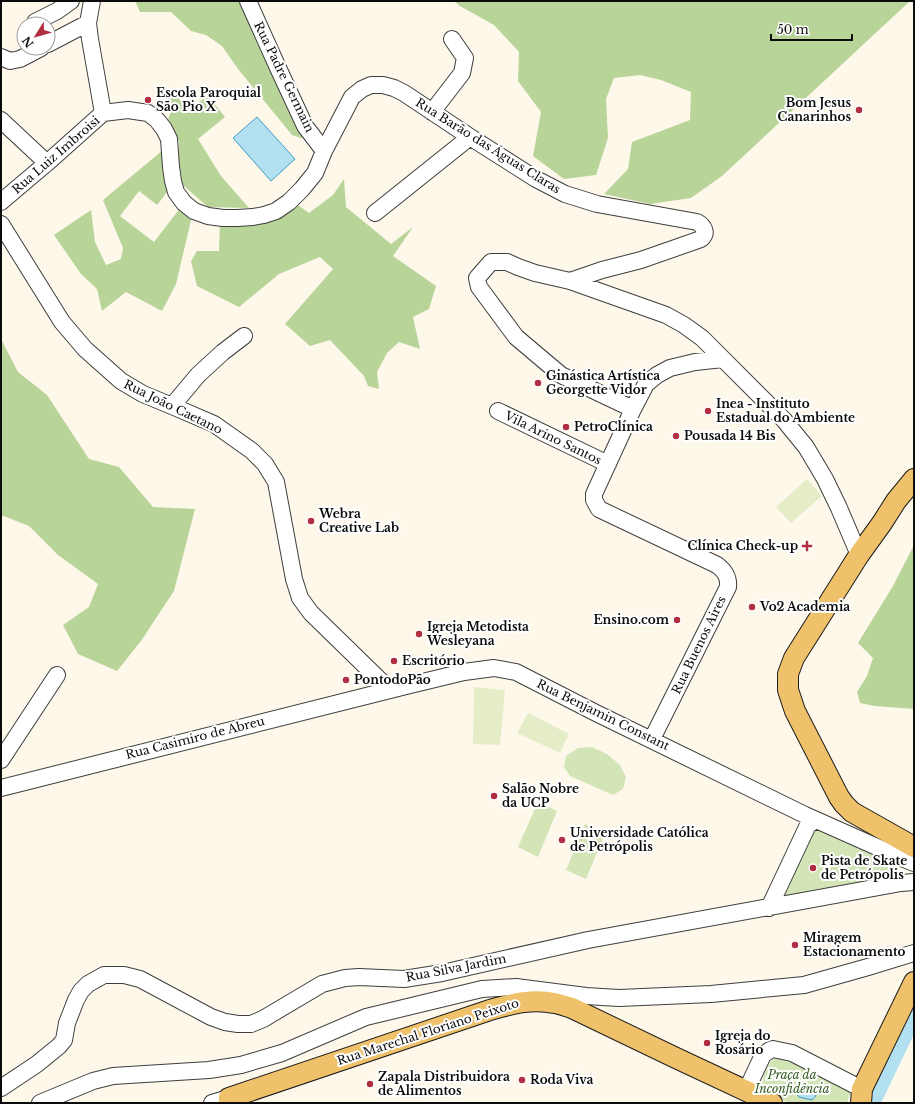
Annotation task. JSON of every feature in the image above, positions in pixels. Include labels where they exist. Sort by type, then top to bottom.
[{"type":"main road","points":[[911,856],[852,812],[838,797],[794,710],[788,690],[788,674],[794,658],[859,555],[896,501],[914,478]]},
{"type":"main road","points":[[862,1096],[914,982]]},
{"type":"main road","name":"Rua Marechal Floriano Peixoto","points":[[223,1101],[490,1010],[515,1003],[536,1000],[572,1008],[772,1103]]},
{"type":"street","points":[[47,16],[71,1]]},
{"type":"street","points":[[92,1],[88,23],[103,113]]},
{"type":"street","name":"Rua Padre Germain","points":[[248,1],[305,126],[324,151]]},
{"type":"street","points":[[56,40],[88,23]]},
{"type":"street","points":[[432,112],[462,74],[465,58],[452,38]]},
{"type":"street","points":[[1,57],[10,61],[26,56]]},
{"type":"street","name":"Rua Barão das Águas Claras","points":[[324,151],[352,97],[371,85],[383,85],[404,93],[536,179],[565,194],[597,204],[693,221],[700,224],[705,231],[705,235],[701,239],[641,260],[602,270],[570,281]]},
{"type":"street","name":"Rua Luiz Imbroisi","points":[[1,202],[103,113],[128,110],[138,111],[148,113],[157,120],[169,139],[171,167],[176,192],[184,203],[194,211],[208,216],[237,218],[253,217],[276,211],[289,202],[315,173],[324,151]]},
{"type":"street","points":[[1,120],[47,163]]},
{"type":"street","points":[[375,213],[470,137]]},
{"type":"street","name":"Rua João Caetano","points":[[1,224],[62,322],[85,348],[121,381],[143,394],[214,424],[252,451],[265,464],[276,482],[294,579],[300,598],[311,613],[390,690]]},
{"type":"street","points":[[633,409],[561,375],[516,336],[479,287],[477,278],[491,262],[507,262],[535,273],[570,281],[666,315],[684,325],[702,338],[784,420],[806,447],[828,485],[859,555]]},
{"type":"street","points":[[172,406],[198,375],[222,352],[244,336]]},
{"type":"street","name":"Rua Buenos Aires","points":[[652,739],[728,587],[728,581],[726,574],[716,565],[599,509],[594,500],[594,494],[646,384],[657,375],[670,368],[695,362],[723,359]]},
{"type":"street","name":"Vila Arino Santos","points":[[498,411],[608,464]]},
{"type":"street","name":"Rua Benjamin Constant","points":[[390,690],[464,672],[494,668],[516,672],[596,713],[652,739],[810,820],[911,856]]},
{"type":"street","points":[[1,760],[57,675]]},
{"type":"street","name":"Rua Casimiro de Abreu","points":[[1,788],[390,690]]},
{"type":"street","points":[[769,908],[810,820]]},
{"type":"street","points":[[911,856],[908,864],[909,871],[906,877],[911,882]]},
{"type":"street","name":"Rua Silva Jardim","points":[[1,1088],[37,1064],[59,1046],[64,1040],[67,1023],[76,1000],[81,992],[88,984],[104,975],[124,975],[140,979],[211,1017],[225,1022],[251,1024],[263,1019],[322,984],[345,978],[359,977],[404,979],[442,973],[588,940],[911,882]]},
{"type":"street","points":[[40,1103],[93,1081],[113,1076],[208,1070],[241,1065],[282,1052],[366,1017],[482,989],[516,987],[586,996],[619,998],[710,994],[804,985],[914,953]]},
{"type":"street","points":[[746,1091],[763,1055],[773,1049],[792,1053],[862,1096]]},
{"type":"green space","points":[[135,1],[242,1],[307,140],[292,135],[238,69],[222,46],[206,35],[191,31],[171,12],[140,12]]},
{"type":"green space","points":[[454,1],[910,1],[722,176],[691,198],[650,204],[604,194],[628,169],[632,142],[690,120],[691,92],[661,80],[640,75],[614,78],[606,99],[608,138],[596,175],[564,179],[533,156],[541,112],[518,81],[519,52],[494,25],[460,6]]},
{"type":"green space","points":[[174,96],[191,107],[208,96],[225,117],[198,139],[221,176],[249,208],[208,207],[178,181],[179,141],[168,119],[173,107],[168,100]]},
{"type":"green space","points":[[163,150],[168,191],[157,205],[139,191],[120,216],[154,242],[181,207],[192,216],[176,284],[162,311],[126,292],[102,311],[97,289],[81,274],[54,235],[91,210],[95,242],[106,265],[121,259],[123,248],[103,200]]},
{"type":"green space","points":[[344,179],[346,207],[391,244],[413,227],[393,256],[436,286],[429,309],[413,317],[420,349],[399,342],[387,353],[377,372],[379,389],[368,386],[364,376],[330,340],[310,346],[285,324],[333,269],[320,257],[279,274],[239,307],[197,286],[191,261],[197,251],[219,251],[220,223],[295,203],[309,213],[333,195]]},
{"type":"green space","points":[[1,339],[18,372],[47,395],[89,459],[119,467],[153,507],[195,509],[174,591],[141,641],[117,671],[78,654],[63,625],[89,607],[98,584],[58,555],[29,526],[1,515]]},
{"type":"green space","points":[[807,479],[822,496],[791,523],[776,507]]},
{"type":"green space","points":[[914,545],[914,709],[875,706],[860,703],[857,692],[867,676],[873,658],[858,643],[893,586]]},
{"type":"green space","points":[[474,687],[505,690],[500,745],[473,744]]},
{"type":"green space","points":[[528,713],[569,734],[560,753],[517,733]]},
{"type":"green space","points":[[592,747],[607,754],[620,765],[626,777],[623,789],[613,795],[570,776],[564,767],[566,756],[578,748]]},
{"type":"green space","points":[[538,802],[557,811],[538,857],[518,847]]},
{"type":"green space","points":[[585,824],[605,833],[586,879],[566,870]]},
{"type":"green space","points":[[812,826],[894,863],[886,880],[775,902]]},
{"type":"green space","name":"Praça da Inconfidência","points":[[783,1056],[849,1086],[850,1094],[847,1103],[789,1103],[767,1093],[762,1086],[766,1070],[775,1057]]},
{"type":"water","points":[[257,117],[295,159],[271,181],[233,138]]},
{"type":"water","points":[[806,1085],[812,1086],[818,1090],[812,1100],[799,1097],[794,1090]]},
{"type":"waterway","points":[[874,1096],[914,1012]]},
{"type":"place","name":"Escola Paroquial São Pio X","points":[[148,100]]},
{"type":"place","name":"Bom Jesus Canarinhos","points":[[859,110]]},
{"type":"place","name":"Ginástica Artística Georgette Vidor","points":[[538,383]]},
{"type":"place","name":"Inea - Instituto Estadual do Ambiente","points":[[708,411]]},
{"type":"place","name":"PetroClínica","points":[[566,427]]},
{"type":"place","name":"Pousada 14 Bis","points":[[676,436]]},
{"type":"place","name":"Webra Creative Lab","points":[[311,521]]},
{"type":"place","name":"Clínica Check-up","points":[[807,546]]},
{"type":"place","name":"Vo2 Academia","points":[[752,607]]},
{"type":"place","name":"Ensino.com","points":[[677,620]]},
{"type":"place","name":"Igreja Metodista Wesleyana","points":[[419,634]]},
{"type":"place","name":"Escritório","points":[[394,661]]},
{"type":"place","name":"PontodoPão","points":[[346,680]]},
{"type":"place","name":"Salão Nobre da UCP","points":[[494,796]]},
{"type":"place","name":"Universidade Católica de Petrópolis","points":[[562,840]]},
{"type":"place","name":"Pista de Skate de Petrópolis","points":[[813,868]]},
{"type":"place","name":"Miragem Estacionamento","points":[[795,945]]},
{"type":"place","name":"Igreja do Rosário","points":[[707,1043]]},
{"type":"place","name":"Roda Viva","points":[[522,1080]]},
{"type":"place","name":"Zapala Distribuidora de Alimentos","points":[[370,1084]]}]
